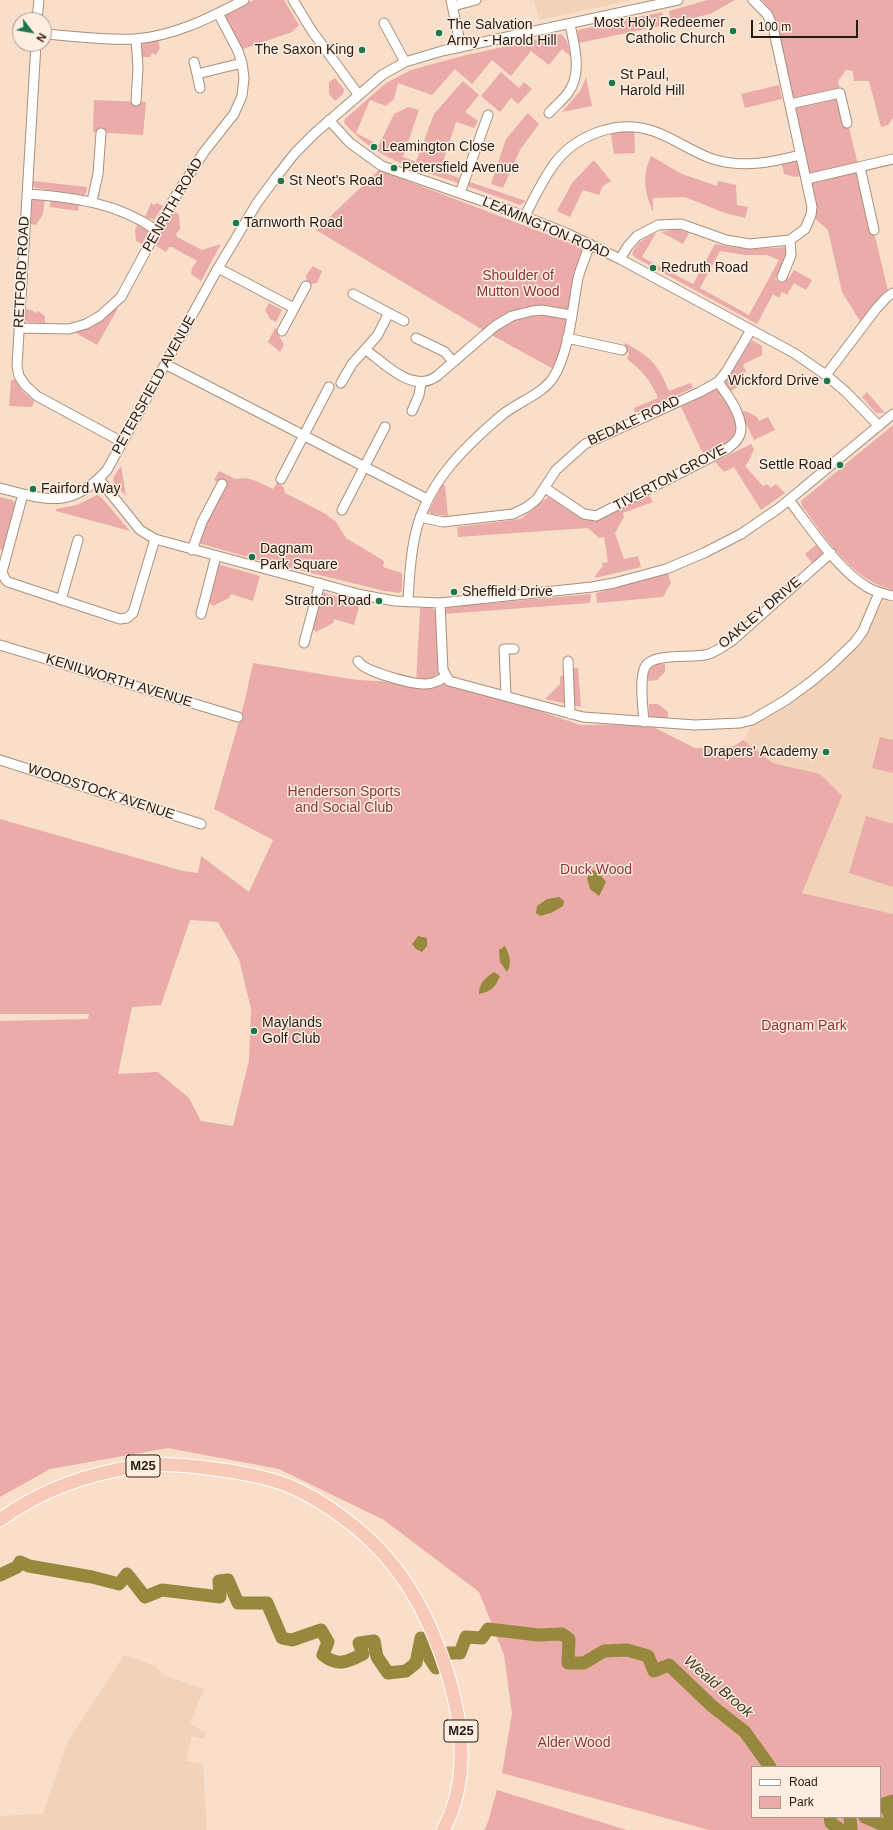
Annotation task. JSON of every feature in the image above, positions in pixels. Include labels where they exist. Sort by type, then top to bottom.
[{"type":"highway","name":"M25","points":[[0,1520],[47,1491],[89,1477],[141,1466],[194,1466],[248,1474],[296,1489],[341,1516],[370,1540],[394,1566],[409,1588],[426,1615],[454,1695],[460,1723],[462,1746],[456,1795],[452,1813],[443,1830]]},
{"type":"street","points":[[38,12],[39,0]]},
{"type":"street","points":[[52,34],[136,39],[173,31],[196,24],[244,0]]},
{"type":"street","points":[[293,0],[312,31],[358,94]]},
{"type":"street","points":[[462,47],[452,3],[476,0]]},
{"type":"street","name":"PETERSFIELD AVENUE","points":[[0,488],[45,499],[66,498],[84,492],[99,479],[107,470],[218,268],[257,203],[276,176],[295,154],[329,120],[382,75],[405,62],[462,47],[678,0]]},
{"type":"street","points":[[620,259],[628,246],[637,236],[658,224],[670,223],[693,227],[726,240],[744,243],[790,240],[805,229],[812,215],[812,207],[773,27],[767,14],[753,0]]},
{"type":"street","name":"PENRITH ROAD","points":[[19,328],[69,329],[86,324],[100,316],[121,297],[156,230],[195,165],[234,114],[242,96],[244,78],[242,64],[238,51],[218,13]]},
{"type":"street","points":[[384,23],[405,62]]},
{"type":"street","points":[[549,113],[569,92],[575,79],[578,65],[570,24]]},
{"type":"street","points":[[136,39],[138,68],[136,101]]},
{"type":"street","name":"RETFORD ROAD","points":[[36,52],[17,366],[19,376],[25,385],[38,396],[122,442]]},
{"type":"street","points":[[194,62],[200,88]]},
{"type":"street","points":[[197,74],[242,64]]},
{"type":"street","points":[[790,104],[840,93],[847,123]]},
{"type":"street","points":[[460,193],[488,115]]},
{"type":"street","name":"LEAMINGTON ROAD","points":[[329,120],[350,143],[382,166],[525,216],[590,244],[794,353],[826,375],[854,400],[879,426]]},
{"type":"street","points":[[525,216],[547,174],[565,152],[574,144],[591,135],[613,128],[638,127],[652,130],[701,155],[731,163],[758,164],[800,154]]},
{"type":"street","points":[[92,202],[98,174],[101,133]]},
{"type":"street","points":[[807,179],[893,159]]},
{"type":"street","points":[[860,167],[874,230]]},
{"type":"street","points":[[27,194],[63,196],[92,202],[134,217],[156,230]]},
{"type":"street","points":[[782,276],[791,255],[790,240]]},
{"type":"street","points":[[408,602],[412,551],[420,517],[427,499],[451,464],[477,437],[514,406],[545,387],[562,361],[579,276],[590,244]]},
{"type":"street","points":[[218,268],[294,308]]},
{"type":"street","points":[[282,330],[306,286]]},
{"type":"street","points":[[826,375],[876,309],[886,297],[893,293]]},
{"type":"street","points":[[353,294],[404,321]]},
{"type":"street","points":[[366,350],[406,379],[421,383],[432,380],[495,326],[512,316],[542,310],[571,315]]},
{"type":"street","points":[[341,383],[352,364],[377,336],[389,313]]},
{"type":"street","name":"BEDALE ROAD","points":[[420,517],[443,522],[513,514],[527,507],[545,488],[556,470],[585,444],[700,392],[718,382],[751,330]]},
{"type":"street","points":[[416,338],[445,352],[453,362]]},
{"type":"street","points":[[567,338],[622,350]]},
{"type":"street","points":[[165,364],[427,499]]},
{"type":"street","name":"TIVERTON GROVE","points":[[545,488],[584,514],[596,516],[727,449],[738,439],[741,430],[739,417],[718,382]]},
{"type":"street","points":[[412,411],[419,395],[421,383]]},
{"type":"street","points":[[281,479],[329,387]]},
{"type":"street","points":[[99,479],[140,530],[155,539],[366,596],[408,602],[440,603],[584,588],[642,576],[666,569],[722,544],[763,520],[893,414]]},
{"type":"street","points":[[342,510],[385,427]]},
{"type":"street","points":[[192,550],[202,522],[222,484]]},
{"type":"street","points":[[23,494],[3,568],[3,576],[8,582],[120,619],[127,618],[133,612],[155,539]]},
{"type":"street","points":[[789,500],[832,553],[853,576],[867,587],[893,596]]},
{"type":"street","points":[[61,600],[78,540]]},
{"type":"street","name":"OAKLEY DRIVE","points":[[644,722],[642,675],[645,666],[652,660],[708,654],[721,648],[733,640],[832,553]]},
{"type":"street","points":[[201,614],[216,556]]},
{"type":"street","points":[[304,643],[320,584]]},
{"type":"street","points":[[440,603],[443,664],[446,676],[449,680],[455,683],[506,695],[570,714],[644,722],[717,725],[740,723],[757,717],[812,681],[855,642],[863,631],[879,592]]},
{"type":"street","name":"KENILWORTH AVENUE","points":[[0,645],[238,717]]},
{"type":"street","points":[[506,695],[504,650],[514,649]]},
{"type":"street","points":[[358,660],[361,665],[401,680],[427,684],[439,681],[446,676]]},
{"type":"street","points":[[568,661],[570,714]]},
{"type":"street","name":"WOODSTOCK AVENUE","points":[[0,760],[201,824]]},
{"type":"shaded area","points":[[534,0],[632,0],[539,20]]},
{"type":"shaded area","name":"Drapers' Academy","points":[[885,600],[893,602],[893,914],[802,893],[841,796],[820,774],[773,763],[743,740],[753,724],[808,691],[835,667]]},
{"type":"shaded area","points":[[592,870],[599,873],[606,882],[599,896],[590,889],[587,878]]},
{"type":"shaded area","points":[[559,897],[564,901],[563,906],[551,913],[540,916],[536,913],[537,906],[547,899]]},
{"type":"shaded area","points":[[418,936],[427,938],[427,946],[422,952],[416,949],[412,944]]},
{"type":"shaded area","points":[[505,946],[510,959],[510,966],[507,972],[500,962],[499,950]]},
{"type":"shaded area","points":[[494,972],[500,976],[497,983],[486,992],[479,994],[483,981]]},
{"type":"shaded area","points":[[124,1655],[156,1666],[163,1675],[204,1689],[190,1724],[206,1732],[204,1739],[192,1736],[186,1761],[203,1764],[207,1830],[0,1830],[0,1816],[43,1814],[67,1743]]},
{"type":"green space","points":[[254,0],[284,0],[299,25],[292,32],[243,49],[225,15]]},
{"type":"green space","points":[[708,0],[735,0],[710,14],[671,23],[669,11]]},
{"type":"green space","points":[[762,0],[893,0],[893,118],[888,125],[881,127],[869,81],[854,81],[853,71],[846,70],[838,81],[889,295],[863,326],[842,292],[828,230],[811,215],[805,175],[795,177],[784,174],[781,160],[800,155],[768,17],[771,11]]},
{"type":"green space","points":[[662,12],[665,25],[579,43],[577,41],[578,30]]},
{"type":"green space","points":[[561,34],[567,41],[570,56],[562,49],[549,65],[531,51],[511,76],[492,60],[472,84],[455,69],[432,95],[398,83],[394,99],[386,106],[370,100],[356,133],[379,145],[394,114],[408,107],[419,110],[403,157],[416,162],[434,114],[463,81],[479,95],[465,112],[478,121],[474,128],[456,122],[440,171],[459,178],[458,183],[396,161],[370,146],[344,123],[345,119],[386,83],[411,70],[462,56]]},
{"type":"green space","points":[[158,39],[160,48],[156,55],[152,53],[150,57],[142,57],[141,45],[144,42]]},
{"type":"green space","points":[[501,72],[519,88],[524,82],[532,89],[518,104],[511,98],[500,112],[481,96]]},
{"type":"green space","points":[[586,77],[592,106],[562,112],[581,90]]},
{"type":"green space","points":[[335,78],[344,89],[343,94],[335,101],[329,94],[329,82]]},
{"type":"green space","points":[[779,85],[782,99],[745,108],[741,94]]},
{"type":"green space","points":[[94,100],[146,102],[143,135],[93,132]]},
{"type":"green space","points":[[528,113],[539,124],[520,150],[503,188],[491,184],[506,139]]},
{"type":"green space","points":[[634,127],[635,153],[614,154],[610,129]]},
{"type":"green space","points":[[651,156],[682,174],[717,186],[718,181],[736,185],[737,205],[748,207],[745,218],[725,213],[685,197],[653,198],[653,212],[645,184],[646,171]]},
{"type":"green space","points":[[594,160],[611,181],[603,186],[599,195],[583,190],[570,217],[557,211],[572,183]]},
{"type":"green space","name":"Shoulder of Mutton Wood","points":[[379,170],[588,250],[557,371],[488,333],[316,230]]},
{"type":"green space","points":[[33,181],[87,187],[86,193],[84,195],[35,188],[33,186]]},
{"type":"green space","points":[[467,181],[526,201],[520,205],[470,187],[467,184]]},
{"type":"green space","points":[[34,199],[45,199],[43,214],[36,225],[31,224],[32,201]]},
{"type":"green space","points":[[51,199],[79,204],[78,211],[50,207]]},
{"type":"green space","points":[[151,203],[154,205],[157,203],[163,206],[154,220],[145,217]]},
{"type":"green space","points":[[174,210],[179,215],[180,229],[176,234],[177,237],[202,250],[221,244],[201,281],[191,274],[192,268],[197,261],[172,247],[169,247],[166,252],[155,245]]},
{"type":"green space","points":[[138,224],[148,230],[142,244],[136,241],[135,230]]},
{"type":"green space","points":[[677,229],[689,233],[683,244],[661,232]]},
{"type":"green space","points":[[656,233],[642,257],[693,284],[715,244],[751,248],[788,247],[787,256],[775,279],[779,282],[782,277],[789,278],[794,270],[812,280],[806,290],[794,283],[787,295],[782,292],[779,298],[773,294],[757,324],[634,257],[632,253],[636,246],[645,238]],"holes":[[[720,251],[746,255],[767,255],[779,260],[749,315],[700,288]]]},
{"type":"green space","points":[[313,266],[322,271],[317,283],[307,285],[306,275]]},
{"type":"green space","points":[[118,301],[117,310],[97,345],[69,329]]},
{"type":"green space","points":[[269,303],[282,310],[276,322],[270,319],[265,310]]},
{"type":"green space","points":[[25,309],[36,313],[38,311],[45,316],[45,323],[27,322],[25,320]]},
{"type":"green space","points":[[275,328],[280,331],[278,334],[284,345],[280,352],[268,342]]},
{"type":"green space","points":[[752,340],[762,346],[762,355],[744,364],[743,366],[746,371],[742,377],[743,380],[739,386],[731,391],[725,383]]},
{"type":"green space","points":[[625,343],[653,362],[661,374],[669,391],[691,383],[693,388],[635,413],[634,408],[658,398],[646,376],[627,359],[629,353],[622,350]]},
{"type":"green space","points":[[11,380],[15,380],[23,392],[34,401],[32,407],[9,406]]},
{"type":"green space","points":[[718,388],[734,414],[737,428],[736,435],[727,447],[705,458],[681,407]]},
{"type":"green space","points":[[867,392],[885,413],[876,413],[862,397]]},
{"type":"green space","points":[[746,411],[757,417],[759,421],[768,417],[775,430],[754,440],[741,413]]},
{"type":"green space","points":[[893,425],[893,590],[878,585],[864,577],[852,567],[830,544],[802,506],[801,501]]},
{"type":"green space","points":[[751,444],[754,449],[745,466],[763,486],[767,484],[771,488],[776,484],[785,493],[761,510],[734,467],[724,472],[715,462]]},
{"type":"green space","points":[[121,466],[126,496],[114,483],[113,478]]},
{"type":"green space","points":[[219,471],[236,479],[246,478],[256,481],[273,489],[278,482],[284,488],[285,493],[324,513],[336,522],[346,538],[384,561],[383,567],[402,573],[402,591],[399,593],[385,591],[258,560],[195,542],[222,484],[214,480]]},
{"type":"green space","points":[[442,485],[445,485],[448,516],[431,514],[429,511]]},
{"type":"green space","points":[[97,495],[101,497],[130,531],[56,511],[56,509],[77,505]]},
{"type":"green space","points":[[649,495],[653,502],[623,513],[624,517],[615,533],[624,559],[638,556],[641,567],[595,578],[603,566],[602,563],[608,562],[604,537],[599,538],[588,528],[458,537],[457,527],[521,519],[548,497],[587,520],[601,519]]},
{"type":"green space","points":[[0,497],[12,500],[16,504],[4,551],[0,549]]},
{"type":"green space","points":[[816,545],[823,553],[812,563],[805,554]]},
{"type":"green space","points":[[217,564],[260,576],[253,601],[231,594],[229,598],[213,606],[207,601]]},
{"type":"green space","points":[[668,573],[671,583],[663,597],[597,603],[596,593]]},
{"type":"green space","points":[[321,592],[360,603],[354,625],[334,619],[333,623],[316,632],[312,628]]},
{"type":"green space","points":[[591,594],[590,603],[444,614],[444,610],[448,607]]},
{"type":"green space","points":[[420,608],[431,608],[437,611],[442,679],[477,689],[580,725],[647,724],[695,748],[734,746],[743,740],[773,763],[820,774],[842,796],[802,893],[893,914],[893,1830],[709,1830],[502,1773],[512,1714],[504,1655],[479,1592],[384,1520],[279,1469],[168,1448],[50,1469],[0,1497],[0,1021],[88,1019],[89,1014],[0,1014],[0,819],[183,871],[198,873],[201,856],[249,892],[273,840],[214,809],[245,700],[253,663],[357,680],[416,683]],"holes":[[[190,920],[218,922],[239,959],[251,1009],[249,1060],[233,1126],[201,1121],[189,1098],[158,1072],[118,1074],[132,1007],[161,1005]]]},
{"type":"green space","points":[[658,664],[665,664],[665,672],[657,680],[648,681],[650,670]]},
{"type":"green space","points":[[572,668],[578,668],[581,707],[545,699],[560,684],[560,677]]},
{"type":"green space","points":[[649,704],[658,704],[668,712],[668,719],[652,718],[649,714]]},
{"type":"green space","points":[[880,737],[893,740],[893,773],[872,768]]},
{"type":"green space","points":[[866,816],[893,824],[893,887],[849,873]]},
{"type":"green space","points":[[497,1790],[627,1830],[484,1830],[488,1822]]},
{"type":"waterway","name":"Weald Brook","points":[[0,1575],[17,1567],[20,1562],[29,1566],[92,1577],[119,1584],[127,1574],[145,1597],[162,1590],[220,1597],[219,1581],[228,1580],[238,1603],[267,1603],[282,1638],[292,1640],[321,1630],[328,1642],[323,1655],[328,1659],[338,1662],[347,1661],[363,1654],[359,1643],[374,1641],[377,1657],[388,1673],[406,1671],[416,1663],[421,1638],[433,1643],[430,1659],[436,1668],[448,1653],[460,1653],[466,1637],[482,1638],[488,1629],[538,1635],[562,1634],[569,1639],[568,1663],[584,1663],[604,1651],[627,1650],[648,1656],[654,1671],[669,1665],[712,1706],[745,1732],[769,1766]]},
{"type":"waterway","name":"Weald Brook","points":[[867,1818],[888,1827],[893,1821],[884,1804],[893,1801]]},
{"type":"waterway","name":"Weald Brook","points":[[830,1818],[831,1823],[841,1830]]},
{"type":"waterway","name":"Weald Brook","points":[[848,1830],[851,1829],[850,1818]]},
{"type":"place","name":"Most Holy Redeemer Catholic Church","points":[[733,31]]},
{"type":"place","name":"The Salvation Army - Harold Hill","points":[[439,33]]},
{"type":"place","name":"The Saxon King","points":[[362,50]]},
{"type":"place","name":"St Paul, Harold Hill","points":[[612,83]]},
{"type":"place","name":"Leamington Close","points":[[374,147]]},
{"type":"place","name":"Petersfield Avenue","points":[[394,168]]},
{"type":"place","name":"St Neot's Road","points":[[281,181]]},
{"type":"place","name":"Tarnworth Road","points":[[236,223]]},
{"type":"place","name":"Redruth Road","points":[[653,268]]},
{"type":"place","name":"Wickford Drive","points":[[827,381]]},
{"type":"place","name":"Settle Road","points":[[840,465]]},
{"type":"place","name":"Fairford Way","points":[[33,489]]},
{"type":"place","name":"Dagnam Park Square","points":[[252,557]]},
{"type":"place","name":"Sheffield Drive","points":[[454,592]]},
{"type":"place","name":"Stratton Road","points":[[379,601]]},
{"type":"place","name":"Drapers' Academy","points":[[826,752]]},
{"type":"place","name":"Maylands Golf Club","points":[[254,1031]]},
{"type":"park label","name":"Henderson Sports and Social Club","points":[[344,800]]},
{"type":"park label","name":"Duck Wood","points":[[596,870]]},
{"type":"park label","name":"Dagnam Park","points":[[804,1026]]},
{"type":"park label","name":"Alder Wood","points":[[574,1743]]}]
